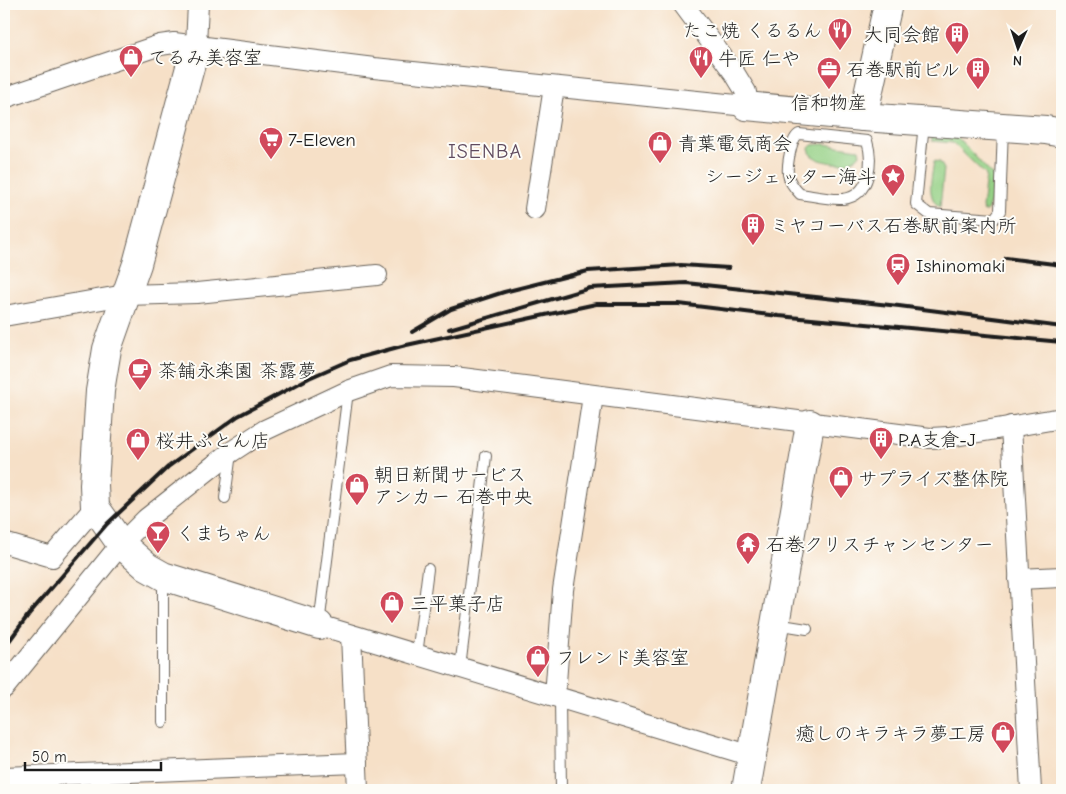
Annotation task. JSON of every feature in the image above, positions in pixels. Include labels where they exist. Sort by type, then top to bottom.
[{"type":"street","points":[[198,4],[196,45],[147,232],[107,349],[100,391],[94,485],[96,507],[121,544],[147,567],[163,576],[319,626],[752,756]]},
{"type":"street","points":[[683,4],[735,74],[746,92],[746,106]]},
{"type":"street","points":[[861,129],[888,4]]},
{"type":"street","points":[[4,98],[160,45],[174,43],[374,68],[746,106],[861,129],[924,121],[1003,126],[1062,133]]},
{"type":"street","points":[[535,209],[554,87]]},
{"type":"street","points":[[4,316],[125,295],[197,293],[378,276]]},
{"type":"street","points":[[4,688],[121,544],[146,520],[231,452],[265,430],[348,390],[391,376],[454,377],[930,438],[949,437],[1062,418]]},
{"type":"street","points":[[557,697],[563,590],[593,396]]},
{"type":"street","points":[[746,790],[810,424]]},
{"type":"street","points":[[1012,426],[1031,790]]},
{"type":"street","points":[[4,542],[52,556],[96,507]]},
{"type":"street","points":[[1019,580],[1062,577]]},
{"type":"street","points":[[351,635],[358,790]]},
{"type":"street","points":[[4,777],[357,763]]},
{"type":"lane","points":[[924,121],[916,204],[929,214],[984,220],[994,219],[1000,211],[1003,126]]},
{"type":"lane","points":[[861,129],[868,141],[870,151],[869,178],[860,191],[845,199],[800,194],[792,185],[788,174],[792,140],[799,134],[861,129]]},
{"type":"lane","points":[[319,626],[348,390]]},
{"type":"lane","points":[[226,498],[231,452]]},
{"type":"lane","points":[[460,668],[486,456]]},
{"type":"lane","points":[[417,655],[428,569]]},
{"type":"lane","points":[[163,576],[163,722]]},
{"type":"lane","points":[[775,624],[807,629]]},
{"type":"lane","points":[[557,697],[561,790]]},
{"type":"green space","points":[[932,134],[959,139],[995,178],[991,202],[987,210],[984,212],[982,208],[986,175],[953,143],[932,141]]},
{"type":"green space","points":[[824,144],[859,149],[860,154],[856,158],[843,163],[822,161],[811,155],[809,148],[812,145]]},
{"type":"green space","points":[[934,161],[940,162],[944,169],[940,207],[932,198],[931,192]]},
{"type":"railway","points":[[1006,258],[1062,265]]},
{"type":"railway","points":[[412,332],[451,309],[504,292],[588,271],[681,265],[729,268]]},
{"type":"railway","points":[[449,329],[590,288],[686,283],[899,306],[1062,327]]},
{"type":"railway","points":[[4,648],[29,614],[107,524],[168,467],[238,416],[309,378],[350,360],[402,346],[596,304],[679,304],[779,316],[1062,342]]},
{"type":"place","name":"たこ焼 くるるん","points":[[840,51]]},
{"type":"place","name":"大同会館","points":[[957,55]]},
{"type":"place","name":"てるみ美容室","points":[[131,78]]},
{"type":"place","name":"牛匠 仁や","points":[[701,79]]},
{"type":"place","name":"信和物産","points":[[829,90]]},
{"type":"place","name":"石巻駅前ビル","points":[[978,90]]},
{"type":"place","name":"7-Eleven","points":[[271,160]]},
{"type":"place","name":"青葉電気商会","points":[[660,164]]},
{"type":"place","name":"シージェッター海斗","points":[[893,197]]},
{"type":"place","name":"ミヤコーバス石巻駅前案内所","points":[[753,246]]},
{"type":"place","name":"Ishinomaki","points":[[898,286]]},
{"type":"place","name":"茶舗永楽園 茶露夢","points":[[140,391]]},
{"type":"place","name":"P.A支倉-J","points":[[881,460]]},
{"type":"place","name":"桜井ふとん店","points":[[138,461]]},
{"type":"place","name":"サプライズ整体院","points":[[841,499]]},
{"type":"place","name":"朝日新聞サービス アンカー 石巻中央","points":[[357,506]]},
{"type":"place","name":"くまちゃん","points":[[158,554]]},
{"type":"place","name":"石巻クリスチャンセンター","points":[[748,565]]},
{"type":"place","name":"三平菓子店","points":[[392,624]]},
{"type":"place","name":"フレンド美容室","points":[[538,678]]},
{"type":"place","name":"癒しのキラキラ夢工房","points":[[1003,754]]},
{"type":"district","name":"ISENBA","points":[[485,151]]}]
